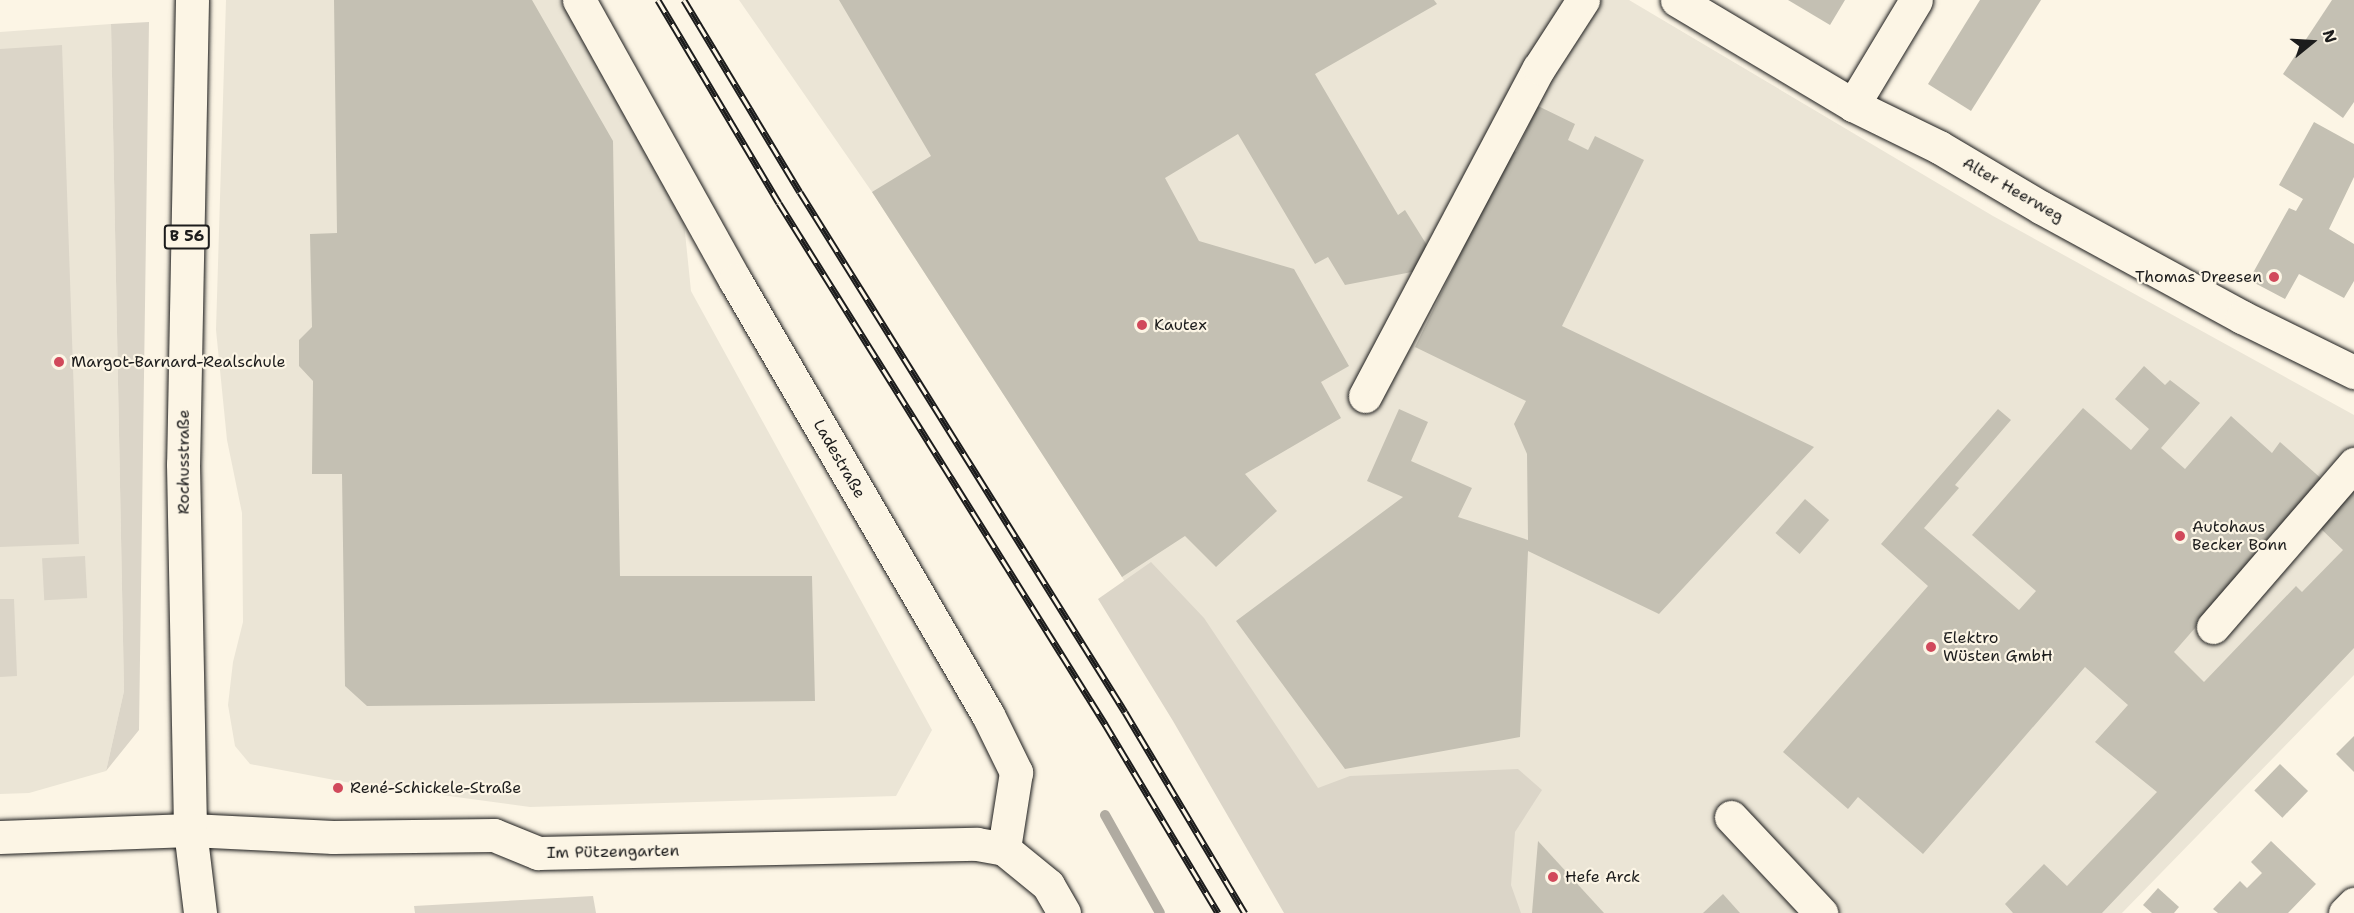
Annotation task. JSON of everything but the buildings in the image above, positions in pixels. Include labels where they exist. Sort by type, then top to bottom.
[{"type":"street","name":"Ladestraße","points":[[579,0],[712,234],[735,280],[988,716],[1016,772],[1004,849]]},
{"type":"street","points":[[1365,396],[1539,68],[1583,0]]},
{"type":"street","name":"Alter Heerweg","points":[[1677,0],[1853,105],[1939,147],[2042,208],[2242,317],[2354,372]]},
{"type":"street","points":[[1853,105],[1916,0]]},
{"type":"street","name":"Rochusstraße","points":[[184,4],[183,464],[190,830],[200,913]]},
{"type":"street","points":[[2213,627],[2354,464]]},
{"type":"street","points":[[1731,817],[1821,913]]},
{"type":"street","name":"Im Pützengarten","points":[[190,830],[333,837],[494,835],[538,853],[977,844],[1004,849]]},
{"type":"street","points":[[0,837],[190,830]]},
{"type":"street","points":[[1004,849],[1048,885],[1064,913]]},
{"type":"street","points":[[2345,913],[2354,904]]},
{"type":"shaded area","points":[[226,0],[563,0],[682,203],[691,291],[932,730],[896,796],[530,807],[345,782],[250,764],[235,746],[228,705],[233,662],[243,622],[242,513],[227,440],[216,330]]},
{"type":"shaded area","points":[[739,0],[1629,0],[1993,216],[2354,415],[2354,675],[2122,913],[1315,913],[1122,577],[872,192]]},
{"type":"shaded area","points":[[149,22],[139,730],[106,771],[124,691],[111,24]]},
{"type":"shaded area","name":"Margot-Barnard-Realschule","points":[[111,24],[124,691],[106,771],[29,793],[0,794],[0,32]]},
{"type":"shaded area","points":[[62,45],[79,544],[0,547],[0,49]]},
{"type":"shaded area","points":[[85,556],[87,598],[44,600],[42,558]]},
{"type":"shaded area","points":[[1151,562],[1204,618],[1318,788],[1350,776],[1518,769],[1542,790],[1515,832],[1511,885],[1521,913],[1284,913],[1173,721],[1098,599]]},
{"type":"shaded area","points":[[0,599],[14,599],[17,676],[0,677]]},
{"type":"shaded area","points":[[593,896],[596,913],[415,913],[414,906]]},
{"type":"waterway","points":[[1105,815],[1160,913]]},
{"type":"railway","points":[[658,0],[779,203],[1105,724],[1218,913]]},
{"type":"railway","points":[[684,0],[800,192],[1125,712],[1245,913]]},
{"type":"place","name":"Thomas Dreesen","points":[[2274,277]]},
{"type":"place","name":"Kautex","points":[[1142,325]]},
{"type":"place","name":"Margot-Barnard-Realschule","points":[[59,362]]},
{"type":"place","name":"Autohaus Becker Bonn","points":[[2180,536]]},
{"type":"place","name":"Elektro Wüsten GmbH","points":[[1931,647]]},
{"type":"place","name":"René-Schickele-Straße","points":[[338,788]]},
{"type":"place","name":"Hefe Arck","points":[[1553,877]]}]
